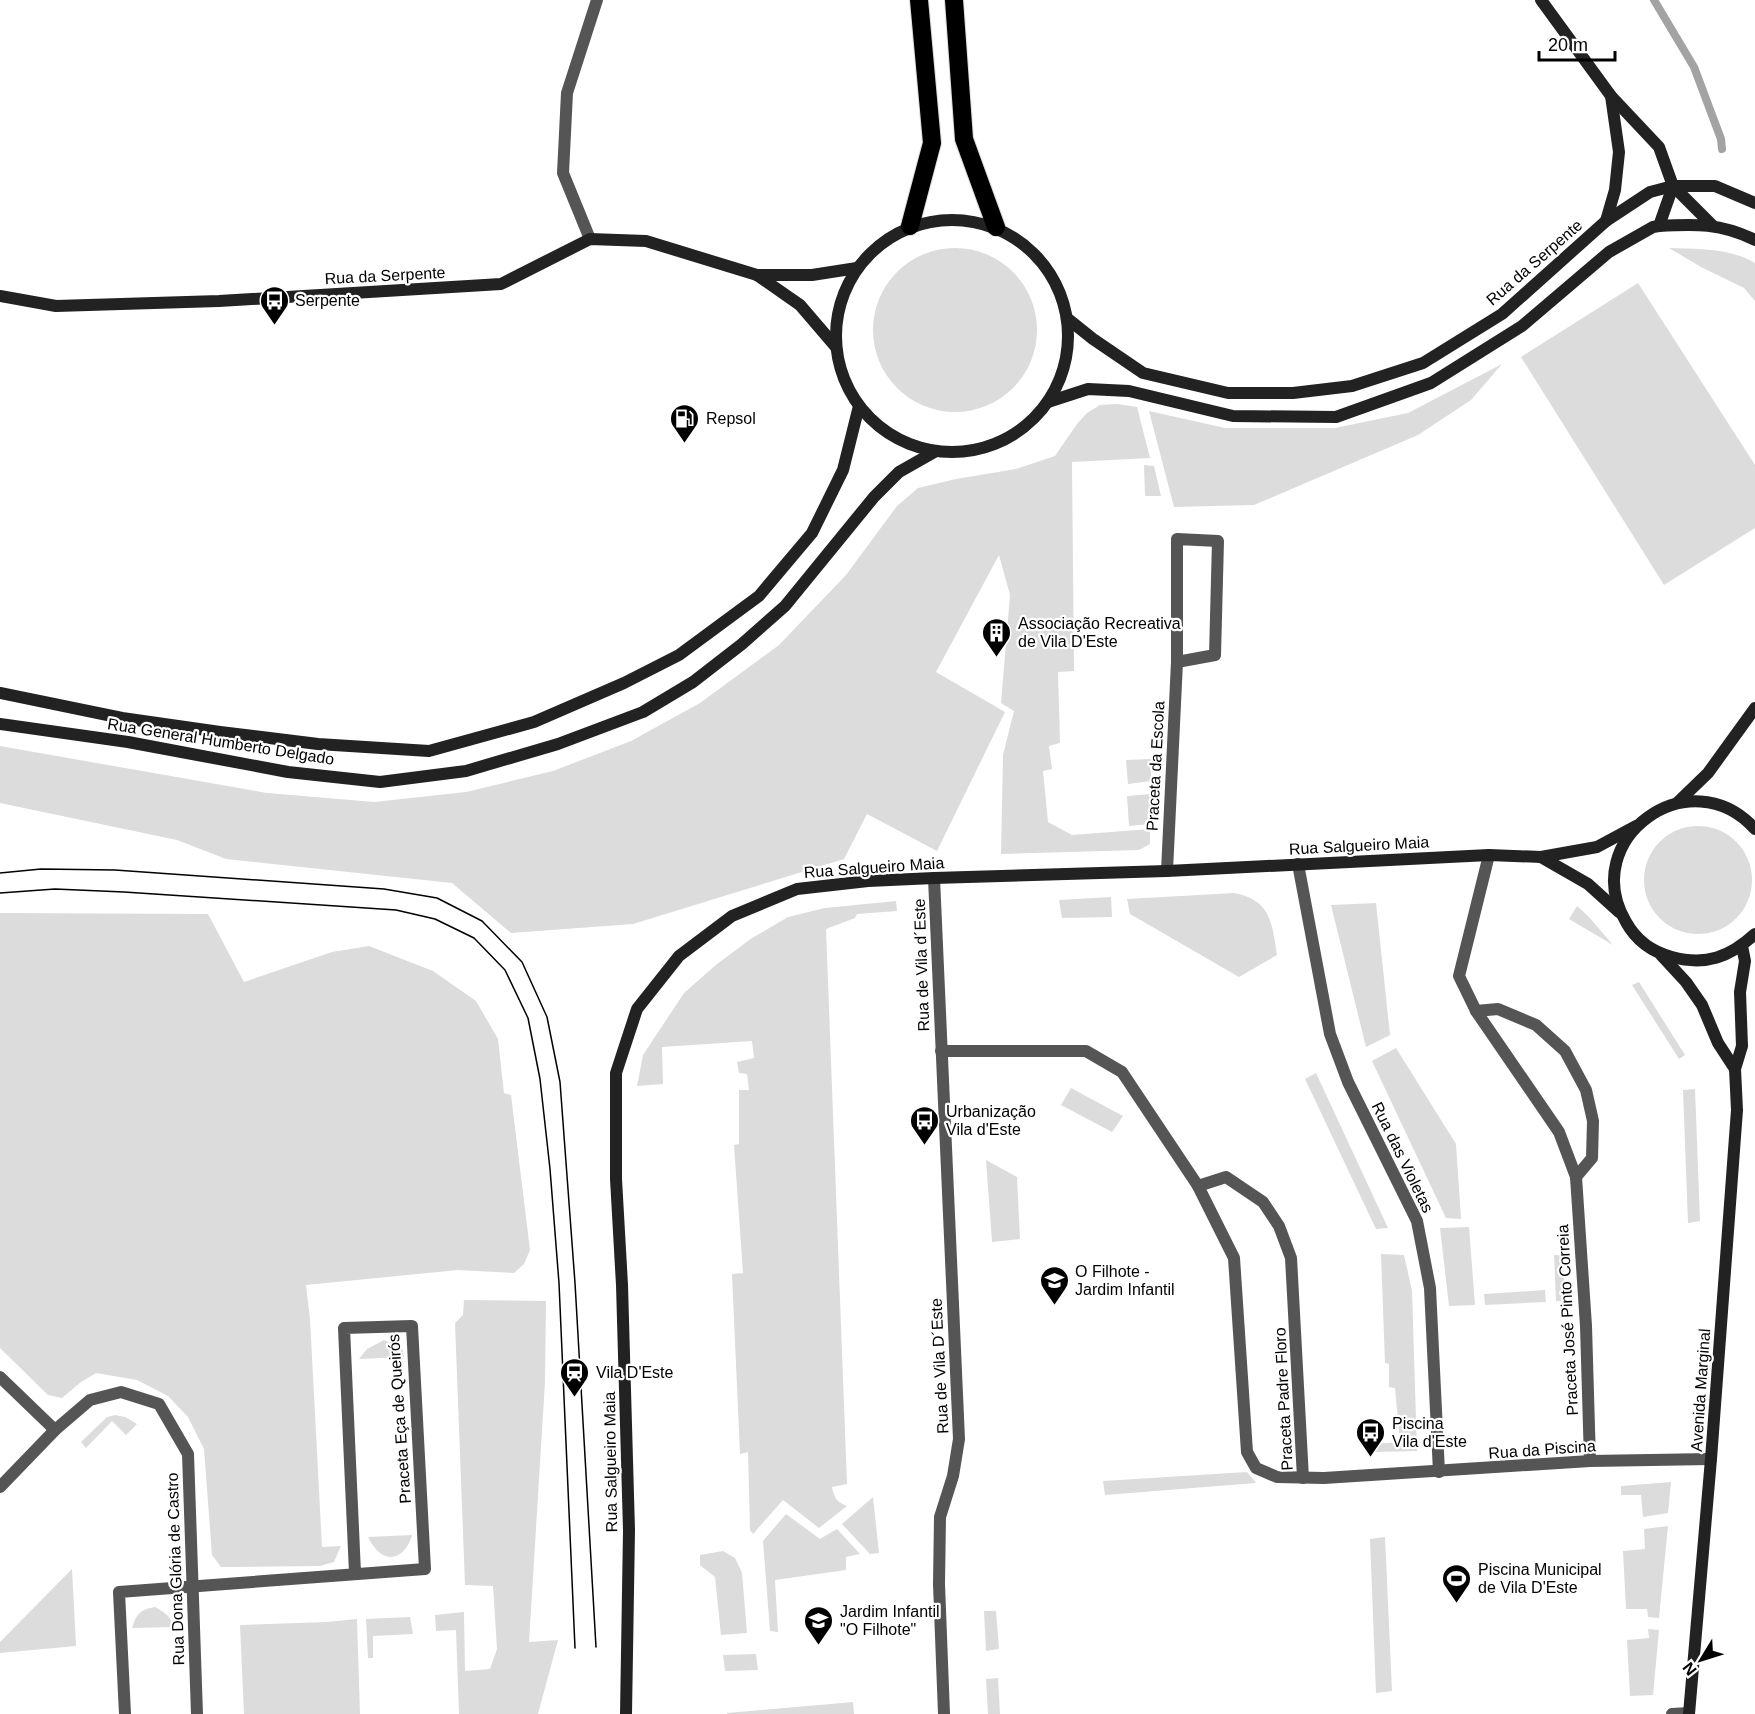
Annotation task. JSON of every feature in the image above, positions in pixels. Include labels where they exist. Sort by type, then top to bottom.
[{"type":"highway","points":[[910,226],[932,143],[919,0]]},
{"type":"highway","points":[[954,0],[964,139],[996,227]]},
{"type":"main road","points":[[1541,0],[1611,96],[1659,147],[1673,186],[1712,225]]},
{"type":"main road","points":[[1606,221],[1615,190],[1619,152],[1611,96]]},
{"type":"main road","name":"Rua da Serpente","points":[[1068,318],[1093,339],[1143,373],[1228,393],[1293,393],[1352,386],[1423,363],[1502,314],[1606,221],[1650,192],[1673,186],[1715,186],[1755,203]]},
{"type":"main road","points":[[1659,226],[1673,186]]},
{"type":"main road","points":[[938,219],[958,219],[996,227],[1022,242],[1044,264],[1059,289],[1068,318],[1068,348],[1062,376],[1048,402],[1026,426],[999,443],[968,451],[936,451],[914,446],[874,423],[859,406],[848,387],[840,368],[836,346],[836,319],[843,292],[857,268],[880,243],[910,226],[938,219]]},
{"type":"main road","points":[[1048,402],[1088,389],[1129,391],[1233,416],[1336,417],[1431,383],[1522,326],[1609,252],[1659,226],[1712,225],[1737,231],[1755,240]]},
{"type":"main road","name":"Rua da Serpente","points":[[0,296],[56,306],[219,302],[501,284],[590,239],[646,241],[757,274],[812,275],[857,268]]},
{"type":"main road","name":"Rua da Serpente","points":[[757,274],[800,306],[836,346]]},
{"type":"main road","name":"Rua General Humberto Delgado","points":[[0,693],[122,718],[220,732],[318,744],[429,751],[534,722],[679,655],[759,596],[812,533],[843,470],[859,406]]},
{"type":"main road","name":"Rua General Humberto Delgado","points":[[0,724],[128,742],[288,772],[380,782],[466,771],[558,744],[643,712],[693,682],[742,644],[785,606],[880,491],[899,472],[936,451]]},
{"type":"main road","points":[[1677,802],[1708,773],[1755,708]]},
{"type":"main road","points":[[1677,802],[1701,801],[1725,806],[1746,819],[1755,829]]},
{"type":"main road","name":"Rua Salgueiro Maia","points":[[626,1714],[629,1530],[622,1285],[616,1179],[616,1073],[637,1009],[679,956],[732,916],[797,889],[868,881],[934,878],[1167,871],[1489,855],[1541,857],[1597,848],[1636,826],[1655,812],[1677,802]]},
{"type":"main road","points":[[1636,826],[1622,845],[1615,867],[1614,890],[1620,913],[1630,930],[1644,944],[1661,954],[1687,962],[1714,959],[1742,946],[1755,934]]},
{"type":"main road","name":"Rua Salgueiro Maia","points":[[1541,857],[1588,884],[1620,913]]},
{"type":"main road","name":"Avenida Marginal","points":[[1689,1714],[1711,1460],[1737,1110],[1735,1069],[1742,1046],[1740,993],[1745,961],[1742,946]]},
{"type":"main road","points":[[1661,954],[1686,982],[1702,1005],[1718,1043],[1735,1069]]},
{"type":"street","points":[[590,239],[563,173],[567,93],[597,0]]},
{"type":"street","name":"Praceta da Escola","points":[[1167,871],[1177,662],[1177,539],[1218,541],[1215,655],[1177,662]]},
{"type":"street","name":"Praceta José Pinto Correia","points":[[1489,855],[1459,976],[1476,1011],[1559,1132],[1576,1177],[1586,1326],[1590,1461]]},
{"type":"street","name":"Rua das Violetas","points":[[1298,864],[1330,1034],[1348,1082],[1417,1221],[1430,1288],[1439,1472]]},
{"type":"street","name":"Rua de Vila d´Este","points":[[934,878],[941,1051]]},
{"type":"street","points":[[1476,1011],[1498,1009],[1536,1025],[1565,1052],[1586,1090],[1593,1121],[1592,1158],[1576,1177]]},
{"type":"street","name":"Praceta Padre Floro","points":[[941,1051],[1086,1052],[1122,1072],[1198,1186],[1234,1258],[1247,1452],[1256,1468],[1276,1477],[1304,1478],[1291,1258],[1279,1226],[1263,1202],[1227,1177],[1198,1186]]},
{"type":"street","name":"Rua de Vila D´Este","points":[[941,1051],[959,1439],[952,1476],[940,1517],[939,1584],[944,1714]]},
{"type":"street","name":"Praceta Eça de Queirós","points":[[124,1714],[119,1592],[425,1569],[412,1326],[344,1328],[355,1573]]},
{"type":"street","points":[[0,1377],[55,1430]]},
{"type":"street","name":"Rua Dona Glória de Castro","points":[[0,1487],[55,1430],[90,1401],[121,1392],[159,1404],[188,1454],[197,1714]]},
{"type":"street","name":"Rua da Piscina","points":[[1304,1478],[1439,1472],[1590,1461],[1711,1460]]},
{"type":"street","points":[[1672,1714],[1689,1714]]},
{"type":"shaded area","points":[[955,248],[971,249],[986,254],[1013,272],[1031,299],[1036,314],[1036,346],[1031,361],[1013,388],[986,406],[971,411],[955,412],[939,411],[924,406],[897,388],[879,361],[874,346],[873,330],[874,314],[879,299],[897,272],[924,254],[939,249]]},
{"type":"shaded area","points":[[1669,248],[1724,252],[1755,263],[1755,301],[1744,288]]},
{"type":"shaded area","points":[[1638,283],[1755,465],[1755,528],[1664,585],[1521,357]]},
{"type":"shaded area","points":[[1502,364],[1471,400],[1418,435],[1254,505],[1174,507],[1149,411],[1225,428],[1335,428],[1408,413]]},
{"type":"shaded area","points":[[1117,404],[1137,407],[1150,458],[1072,462],[1074,671],[1058,672],[1060,743],[1049,746],[1052,769],[1043,771],[1048,822],[1072,835],[1150,829],[1150,844],[1139,850],[1001,854],[1003,755],[1014,711],[1001,703],[1010,595],[999,555],[936,672],[1005,712],[937,851],[867,814],[844,859],[633,924],[511,933],[452,883],[226,859],[177,840],[0,803],[0,746],[267,793],[374,802],[466,792],[553,771],[631,741],[700,703],[779,645],[846,575],[897,506],[918,488],[1016,469],[1055,456],[1087,413],[1100,405]]},
{"type":"shaded area","points":[[1144,465],[1154,466],[1161,496],[1145,496]]},
{"type":"shaded area","points":[[1151,759],[1151,781],[1128,784],[1126,760]]},
{"type":"shaded area","points":[[1150,794],[1150,824],[1129,826],[1127,796]]},
{"type":"shaded area","points":[[1698,826],[1719,830],[1736,842],[1748,859],[1752,880],[1748,901],[1736,918],[1719,930],[1698,934],[1677,930],[1660,918],[1648,901],[1644,880],[1648,859],[1660,842],[1677,830]]},
{"type":"shaded area","points":[[1234,893],[1246,896],[1263,907],[1271,923],[1277,955],[1239,977],[1130,914],[1127,899]]},
{"type":"shaded area","points":[[1111,897],[1112,917],[1062,918],[1059,900]]},
{"type":"shaded area","points":[[896,901],[897,911],[857,914],[855,918],[826,929],[847,1484],[832,1487],[836,1499],[847,1506],[819,1528],[783,1500],[753,1534],[750,1530],[748,1452],[740,1454],[732,1274],[743,1273],[734,1145],[739,1144],[739,1090],[749,1090],[747,1074],[739,1073],[737,1062],[754,1058],[752,1041],[662,1047],[663,1084],[637,1086],[643,1055],[684,993],[752,938],[788,917],[825,908]]},
{"type":"shaded area","points":[[1376,903],[1390,1035],[1366,1047],[1331,905]]},
{"type":"shaded area","points":[[1577,906],[1588,916],[1613,945],[1569,919]]},
{"type":"shaded area","points":[[0,913],[208,914],[244,982],[332,952],[369,946],[433,971],[476,1001],[498,1039],[504,1093],[511,1095],[530,1250],[524,1264],[514,1273],[458,1270],[306,1285],[310,1319],[322,1547],[341,1546],[334,1562],[320,1566],[221,1567],[212,1555],[204,1449],[188,1417],[168,1396],[137,1380],[96,1373],[62,1398],[48,1395],[0,1348]]},
{"type":"shaded area","points":[[1639,982],[1685,1055],[1679,1059],[1632,985]]},
{"type":"shaded area","points":[[1396,1048],[1456,1144],[1461,1219],[1446,1218],[1372,1061]]},
{"type":"shaded area","points":[[1316,1073],[1388,1228],[1376,1229],[1305,1079]]},
{"type":"shaded area","points":[[1071,1088],[1123,1116],[1112,1132],[1061,1105]]},
{"type":"shaded area","points":[[1695,1089],[1700,1221],[1688,1223],[1683,1090]]},
{"type":"shaded area","points":[[986,1160],[1017,1177],[1020,1239],[992,1242]]},
{"type":"shaded area","points":[[1469,1227],[1475,1305],[1449,1306],[1440,1228]]},
{"type":"shaded area","points":[[1381,1254],[1404,1255],[1412,1291],[1417,1451],[1374,1452],[1373,1444],[1400,1442],[1395,1388],[1389,1387],[1389,1364],[1385,1363]]},
{"type":"shaded area","points":[[1554,1255],[1563,1255],[1565,1301],[1556,1301]]},
{"type":"shaded area","points":[[1545,1290],[1546,1302],[1485,1305],[1484,1294]]},
{"type":"shaded area","points":[[464,1300],[546,1301],[545,1382],[529,1642],[558,1640],[538,1714],[459,1714],[456,1630],[436,1631],[435,1615],[464,1612],[465,1671],[490,1669],[497,1649],[493,1586],[465,1585],[455,1323],[463,1315]]},
{"type":"shaded area","points":[[384,1340],[402,1348],[404,1357],[359,1359],[367,1349]]},
{"type":"shaded area","points":[[115,1415],[125,1417],[137,1424],[126,1435],[112,1421],[86,1448],[81,1442],[107,1417]]},
{"type":"shaded area","points":[[1247,1472],[1256,1483],[1105,1495],[1103,1481]]},
{"type":"shaded area","points":[[1671,1482],[1668,1513],[1643,1517],[1641,1495],[1621,1495],[1621,1486]]},
{"type":"shaded area","points":[[873,1497],[879,1553],[870,1554],[842,1524]]},
{"type":"shaded area","points":[[786,1514],[820,1539],[837,1529],[860,1554],[846,1557],[846,1570],[775,1580],[778,1632],[770,1631],[763,1541]]},
{"type":"shaded area","points":[[1668,1526],[1659,1618],[1648,1617],[1647,1609],[1626,1609],[1623,1551],[1645,1549],[1644,1529]]},
{"type":"shaded area","points":[[412,1535],[404,1550],[391,1557],[378,1551],[368,1537]]},
{"type":"shaded area","points":[[1385,1537],[1392,1691],[1376,1693],[1370,1539]]},
{"type":"shaded area","points":[[723,1551],[735,1558],[742,1573],[747,1633],[721,1635],[715,1577],[700,1565],[700,1555]]},
{"type":"shaded area","points":[[72,1569],[76,1646],[0,1653],[0,1642]]},
{"type":"shaded area","points":[[155,1607],[169,1617],[174,1627],[132,1628],[140,1613]]},
{"type":"shaded area","points":[[984,1611],[996,1611],[999,1649],[986,1651]]},
{"type":"shaded area","points":[[410,1617],[413,1634],[373,1636],[373,1658],[368,1658],[366,1619]]},
{"type":"shaded area","points":[[357,1619],[360,1714],[244,1714],[240,1625]]},
{"type":"shaded area","points":[[1648,1629],[1659,1630],[1653,1695],[1630,1696],[1627,1640],[1649,1638]]},
{"type":"shaded area","points":[[756,1654],[758,1670],[725,1671],[723,1655]]},
{"type":"shaded area","points":[[998,1678],[1000,1714],[988,1714],[986,1679]]},
{"type":"shaded area","points":[[853,1702],[854,1714],[727,1714],[727,1713]]},
{"type":"waterway","points":[[1654,0],[1694,67],[1721,139],[1722,149]]},
{"type":"tram line","points":[[0,873],[41,869],[115,870],[384,889],[437,898],[482,921],[522,962],[547,1017],[560,1082],[575,1283],[596,1647]]},
{"type":"tram line","points":[[0,893],[55,889],[396,910],[435,919],[474,938],[505,970],[528,1018],[540,1079],[550,1169],[559,1283],[575,1648]]},
{"type":"place","name":"Serpente","points":[[274,326]]},
{"type":"place","name":"Repsol","points":[[685,444]]},
{"type":"place","name":"Associação Recreativa de Vila D'Este","points":[[997,658]]},
{"type":"place","name":"Urbanização Vila d'Este","points":[[925,1146]]},
{"type":"place","name":"O Filhote - Jardim Infantil","points":[[1054,1306]]},
{"type":"place","name":"Vila D'Este","points":[[575,1398]]},
{"type":"place","name":"Piscina Vila d'Este","points":[[1371,1458]]},
{"type":"place","name":"Piscina Municipal de Vila D'Este","points":[[1457,1604]]},
{"type":"place","name":"Jardim Infantil \"O Filhote\"","points":[[819,1646]]}]
